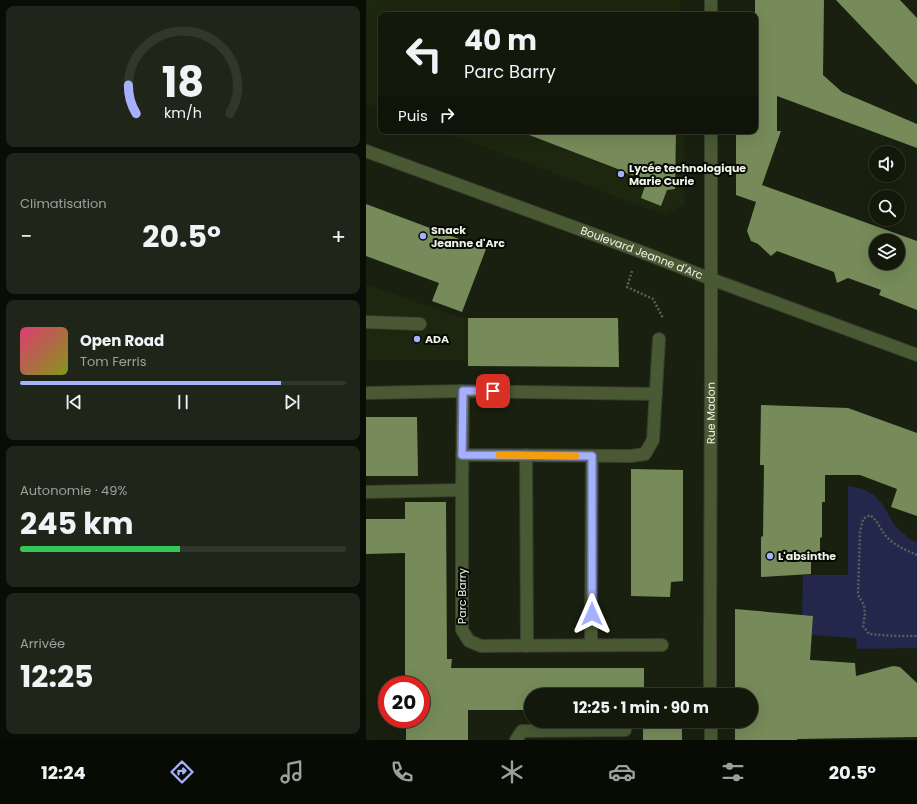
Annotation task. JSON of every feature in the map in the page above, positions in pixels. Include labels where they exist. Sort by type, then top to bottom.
[{"type":"street","points":[[711,0],[711,12]]},
{"type":"street","name":"Rue Madon","points":[[710,688],[711,134]]},
{"type":"street","name":"Boulevard Jeanne d'Arc","points":[[366,151],[639,250],[711,279],[917,355]]},
{"type":"street","points":[[366,322],[420,324]]},
{"type":"street","points":[[462,455],[631,456],[645,454],[653,440],[659,339]]},
{"type":"street","points":[[366,393],[463,391],[656,394]]},
{"type":"street","name":"Parc Barry","points":[[463,391],[462,630],[469,641],[481,646],[662,645]]},
{"type":"street","points":[[526,455],[527,646]]},
{"type":"street","points":[[592,456],[592,645]]},
{"type":"street","points":[[366,492],[462,490]]},
{"type":"street","points":[[711,728],[711,740]]},
{"type":"street","points":[[516,740],[522,731],[625,730]]},
{"type":"path","points":[[633,269],[627,287],[653,299],[662,316],[659,339]]},
{"type":"path","points":[[917,555],[902,549],[886,536],[876,520],[870,515],[863,519],[860,532],[858,596],[864,605],[865,615],[863,626],[869,634],[917,636]]},
{"type":"shaded area","points":[[366,0],[681,0],[680,12],[378,12],[378,107],[366,103]]},
{"type":"shaded area","name":"Lycée technologique Marie Curie","points":[[450,134],[684,134],[684,205],[665,215]]},
{"type":"shaded area","name":"ADA","points":[[366,284],[459,317],[468,318],[468,360],[366,360]]},
{"type":"shaded area","points":[[848,486],[863,489],[874,495],[883,505],[895,526],[911,540],[917,542],[917,648],[857,649],[856,638],[812,635],[813,616],[802,615],[803,575],[848,575]]},
{"type":"building","points":[[755,0],[824,0],[823,75],[842,92],[917,124],[917,148],[777,96],[777,131],[781,131],[762,185],[869,224],[869,226],[875,226],[898,234],[869,234],[869,270],[905,270],[905,237],[917,241],[917,310],[879,295],[881,290],[848,278],[837,283],[834,272],[777,251],[771,256],[758,244],[751,241],[747,231],[756,202],[736,195],[736,134],[758,134],[758,12],[755,12]]},
{"type":"building","points":[[836,0],[900,0],[917,18],[917,85]]},
{"type":"building","points":[[527,134],[676,134],[675,189],[667,190],[661,206],[641,198],[647,180]]},
{"type":"building","points":[[366,204],[486,249],[462,312],[432,301],[439,283],[366,256]]},
{"type":"building","points":[[468,318],[618,318],[619,367],[468,366]]},
{"type":"building","points":[[761,405],[848,408],[917,433],[917,516],[891,507],[897,489],[860,475],[825,475],[825,502],[822,502],[822,537],[820,538],[820,556],[811,556],[811,574],[761,577],[764,465],[760,465]]},
{"type":"building","points":[[366,417],[417,417],[418,476],[366,476]]},
{"type":"building","points":[[631,469],[683,470],[683,581],[671,582],[670,597],[631,596]]},
{"type":"building","points":[[405,502],[446,502],[447,659],[452,659],[451,668],[644,668],[644,688],[524,688],[524,710],[468,710],[468,740],[406,740],[406,728],[430,728],[430,676],[405,676],[405,553],[366,554],[366,519],[405,519]]},
{"type":"building","points":[[735,609],[813,616],[810,660],[855,663],[856,676],[893,666],[900,667],[917,683],[917,737],[735,740],[735,728],[758,728],[758,688],[735,688]]},
{"type":"building","points":[[643,728],[682,728],[682,740],[643,740]]},
{"type":"slow traffic","points":[[499,455],[576,456]]},
{"type":"place","name":"Lycée technologique Marie Curie","points":[[621,174]]},
{"type":"place","name":"Snack Jeanne d'Arc","points":[[423,236]]},
{"type":"place","name":"ADA","points":[[417,339]]},
{"type":"place","name":"L'absinthe","points":[[770,556]]},
{"type":"route","points":[[493,391],[463,391],[462,455],[592,456],[592,614]]}]
